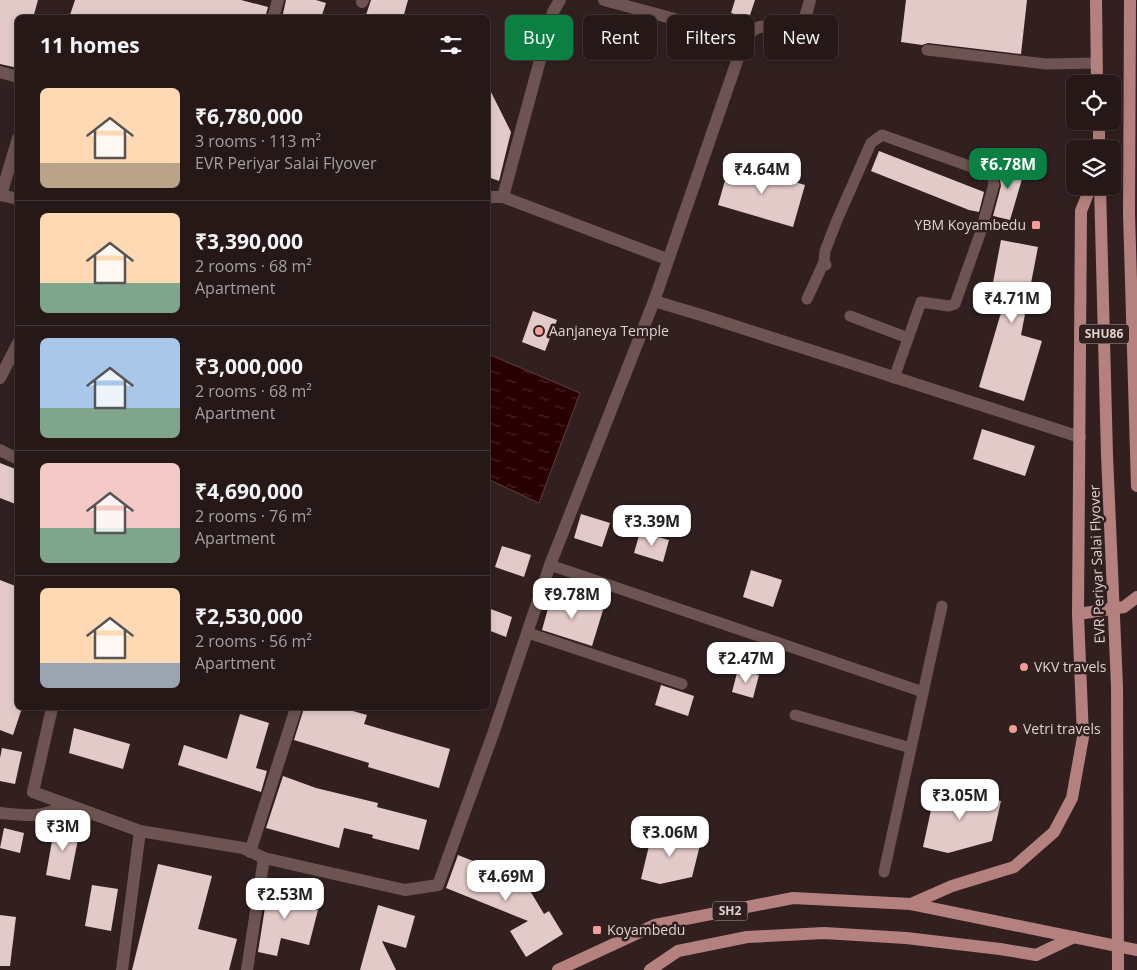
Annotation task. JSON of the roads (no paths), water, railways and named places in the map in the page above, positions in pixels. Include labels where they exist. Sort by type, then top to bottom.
[{"type":"main road","points":[[1096,0],[1097,75]]},
{"type":"main road","name":"SHU86","points":[[1130,0],[1133,53],[1133,180],[1129,213],[1137,486]]},
{"type":"main road","points":[[911,904],[952,886],[1014,867],[1054,832],[1072,798],[1083,737],[1078,614],[1081,211],[1087,195]]},
{"type":"main road","name":"EVR Periyar Salai Flyover","points":[[1100,195],[1117,686],[1118,970]]},
{"type":"main road","points":[[1078,614],[1124,607],[1137,597]]},
{"type":"main road","name":"SH2","points":[[558,970],[655,925],[793,898],[911,904],[1137,950]]},
{"type":"main road","points":[[650,970],[678,951],[747,937],[824,933],[906,938],[1000,948],[1036,955],[1074,937]]},
{"type":"street","points":[[274,15],[278,0]]},
{"type":"street","points":[[503,197],[553,12],[560,0]]},
{"type":"street","points":[[604,0],[667,17]]},
{"type":"street","points":[[754,30],[764,26],[787,32],[799,27],[805,18],[810,0]]},
{"type":"street","points":[[52,710],[32,792],[140,831],[243,848],[264,858],[405,890],[438,885],[490,743],[550,565],[654,301],[737,60]]},
{"type":"street","points":[[0,72],[15,76]]},
{"type":"street","points":[[15,148],[0,195],[15,198]]},
{"type":"street","points":[[490,198],[503,197],[667,259]]},
{"type":"street","points":[[654,301],[1080,437]]},
{"type":"street","points":[[0,378],[15,349]]},
{"type":"street","points":[[0,450],[15,458]]},
{"type":"street","points":[[250,852],[295,710]]},
{"type":"street","points":[[0,813],[29,816],[49,813],[67,805]]},
{"type":"street","points":[[122,970],[140,831]]},
{"type":"street","points":[[247,970],[264,858]]},
{"type":"lane","points":[[927,50],[1046,64],[1097,63]]},
{"type":"lane","points":[[807,299],[825,263],[825,251],[870,142],[882,135],[992,176],[994,184],[981,231],[955,304],[949,306],[922,302],[894,378]]},
{"type":"lane","points":[[850,316],[908,338]]},
{"type":"lane","points":[[550,565],[923,692]]},
{"type":"lane","points":[[884,872],[942,606]]},
{"type":"lane","points":[[528,632],[682,684]]},
{"type":"lane","points":[[795,715],[911,748]]},
{"type":"water","points":[[490,355],[580,393],[539,503],[490,480]]},
{"type":"place","name":"YBM Koyambedu","points":[[1036,225]]},
{"type":"place","name":"Aanjaneya Temple","points":[[539,331]]},
{"type":"place","name":"VKV travels","points":[[1024,667]]},
{"type":"place","name":"Vetri travels","points":[[1013,729]]},
{"type":"place","name":"Koyambedu","points":[[597,930]]}]
